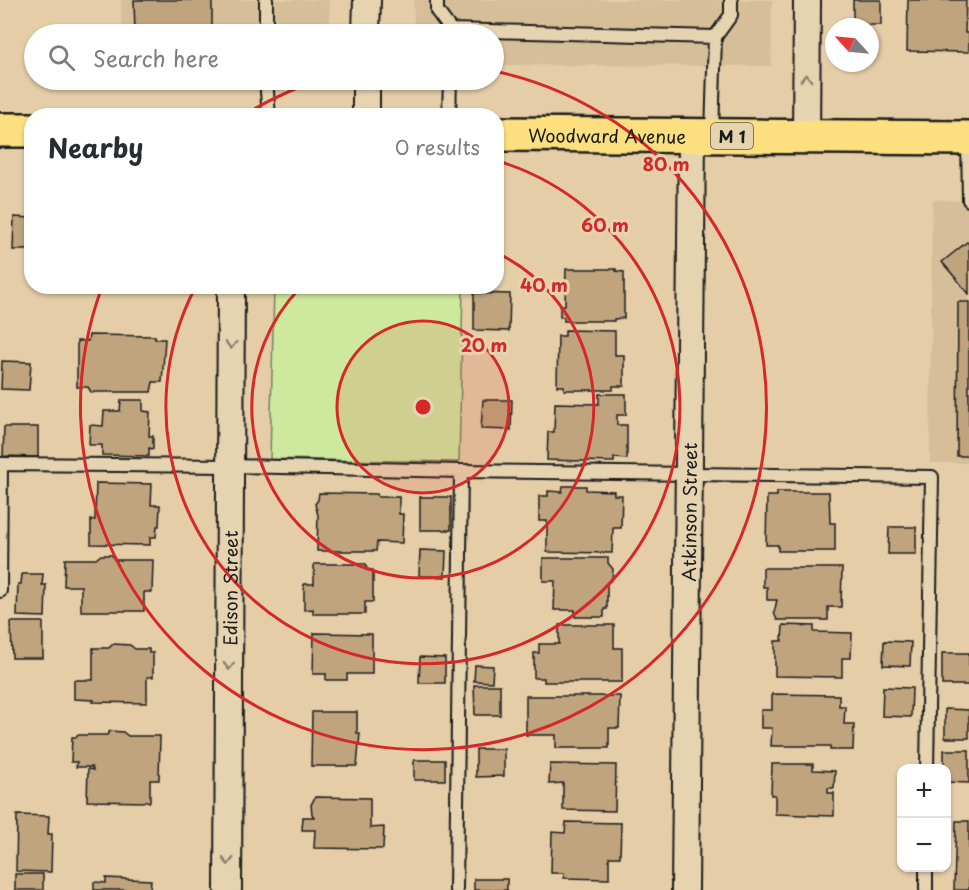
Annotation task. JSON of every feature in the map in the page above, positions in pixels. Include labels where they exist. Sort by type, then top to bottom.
[{"type":"main road","points":[[0,130],[24,130]]},
{"type":"main road","name":"Woodward Avenue","points":[[504,134],[968,138]]},
{"type":"street","points":[[366,24],[367,0]]},
{"type":"street","points":[[806,136],[807,0]]},
{"type":"street","points":[[366,90],[366,108]]},
{"type":"street","name":"Atkinson Street","points":[[685,890],[689,473],[702,135]]},
{"type":"street","name":"Edison Street","points":[[228,890],[231,294]]},
{"type":"lane","points":[[266,0],[266,24]]},
{"type":"lane","points":[[437,0],[437,11],[446,24]]},
{"type":"lane","points":[[702,135],[715,37],[731,15],[731,0]]},
{"type":"lane","points":[[504,33],[715,37]]},
{"type":"lane","points":[[267,90],[268,108]]},
{"type":"lane","points":[[449,108],[450,90]]},
{"type":"lane","points":[[968,138],[969,200]]},
{"type":"lane","points":[[0,591],[1,464],[932,477],[927,764]]},
{"type":"lane","points":[[456,890],[460,471]]},
{"type":"lane","points":[[926,872],[926,890]]},
{"type":"shaded area","points":[[121,0],[329,0],[330,24],[122,24]]},
{"type":"shaded area","points":[[414,0],[772,0],[771,66],[504,65],[504,24],[414,24]]},
{"type":"shaded area","points":[[932,200],[969,201],[969,463],[930,463]]},
{"type":"green space","points":[[274,294],[463,294],[459,462],[270,459]]},
{"type":"building","points":[[134,0],[212,0],[212,24],[135,24]]},
{"type":"building","points":[[853,0],[881,0],[881,25],[879,25],[879,18],[853,18]]},
{"type":"building","points":[[908,0],[966,0],[965,33],[969,33],[969,52],[907,51]]},
{"type":"building","points":[[14,217],[24,218],[24,250],[13,250]]},
{"type":"building","points":[[967,242],[969,244],[969,294],[942,262]]},
{"type":"building","points":[[566,269],[616,269],[616,271],[624,272],[624,318],[614,319],[614,321],[564,321],[564,317],[560,317],[560,306],[565,305]]},
{"type":"building","points":[[474,294],[510,294],[509,331],[474,330]]},
{"type":"building","points":[[958,302],[969,302],[969,456],[957,456]]},
{"type":"building","points":[[565,330],[615,331],[615,355],[624,355],[624,386],[613,386],[613,390],[564,390],[564,386],[557,386],[558,336],[565,336]]},
{"type":"building","points":[[89,335],[155,336],[155,339],[165,339],[162,382],[153,382],[151,392],[91,392],[88,387],[77,387],[77,341],[88,341]]},
{"type":"building","points":[[2,361],[31,362],[29,390],[1,389]]},
{"type":"building","points":[[599,394],[626,394],[626,415],[617,415],[617,425],[627,425],[627,459],[614,458],[614,462],[547,460],[548,432],[554,432],[555,403],[599,404]]},
{"type":"building","points":[[121,400],[143,400],[143,411],[150,412],[149,436],[153,436],[153,449],[149,448],[149,456],[102,455],[102,445],[89,445],[90,425],[103,426],[104,411],[120,411]]},
{"type":"building","points":[[483,400],[512,400],[511,430],[481,429]]},
{"type":"building","points":[[4,427],[38,427],[38,457],[3,456]]},
{"type":"building","points":[[96,483],[152,484],[151,505],[160,505],[159,526],[157,526],[156,537],[150,537],[150,545],[91,544],[91,520],[95,520]]},
{"type":"building","points":[[563,486],[586,486],[586,490],[614,491],[614,495],[622,495],[621,528],[613,528],[612,553],[547,552],[547,521],[539,521],[539,496],[548,496],[548,491],[562,492]]},
{"type":"building","points":[[777,492],[829,492],[830,523],[835,523],[835,551],[778,551],[778,545],[766,545],[767,496],[777,496]]},
{"type":"building","points":[[319,493],[377,494],[378,497],[399,497],[399,514],[403,514],[402,543],[377,542],[376,551],[317,551],[318,515],[315,504]]},
{"type":"building","points":[[420,497],[451,497],[451,530],[420,530]]},
{"type":"building","points":[[889,527],[916,527],[916,554],[888,554]]},
{"type":"building","points":[[420,550],[446,551],[445,577],[419,576]]},
{"type":"building","points":[[101,555],[112,555],[115,560],[153,560],[152,592],[144,592],[144,611],[81,611],[81,586],[64,586],[65,559],[96,559]]},
{"type":"building","points":[[543,558],[608,558],[608,563],[613,569],[612,579],[607,583],[607,609],[604,609],[604,617],[575,617],[575,610],[554,610],[555,581],[543,581]]},
{"type":"building","points":[[314,564],[366,564],[367,570],[373,570],[373,602],[365,602],[365,614],[313,614],[313,609],[304,610],[304,584],[314,584]]},
{"type":"building","points":[[763,568],[842,568],[841,607],[828,607],[828,620],[777,620],[774,613],[777,600],[767,600],[767,587],[763,587]]},
{"type":"building","points":[[22,574],[43,574],[42,585],[46,585],[45,617],[17,616],[18,584],[21,584]]},
{"type":"building","points":[[11,622],[43,622],[43,658],[12,658]]},
{"type":"building","points":[[559,625],[614,625],[614,648],[622,648],[622,682],[544,682],[544,678],[534,678],[534,653],[539,653],[539,644],[559,644]]},
{"type":"building","points":[[783,625],[814,626],[814,632],[852,633],[851,658],[842,658],[842,677],[775,676],[775,641],[782,641]]},
{"type":"building","points":[[314,633],[372,634],[372,674],[347,674],[347,680],[326,680],[326,674],[313,674]]},
{"type":"building","points":[[884,641],[911,642],[910,666],[883,665]]},
{"type":"building","points":[[113,644],[130,645],[135,649],[149,649],[149,653],[153,653],[153,677],[147,677],[147,703],[93,702],[94,700],[74,699],[74,680],[93,680],[93,648],[109,648]]},
{"type":"building","points":[[942,653],[969,653],[969,685],[942,685]]},
{"type":"building","points":[[420,657],[445,658],[445,683],[419,683]]},
{"type":"building","points":[[475,665],[493,666],[492,682],[474,681]]},
{"type":"building","points":[[474,685],[500,685],[500,715],[475,715]]},
{"type":"building","points":[[883,687],[912,688],[911,717],[882,716]]},
{"type":"building","points":[[772,694],[839,695],[839,706],[845,706],[844,724],[854,724],[853,750],[830,750],[830,746],[771,746],[772,728],[761,728],[761,710],[772,710]]},
{"type":"building","points":[[526,696],[620,696],[619,728],[609,728],[609,748],[556,748],[556,735],[526,735]]},
{"type":"building","points":[[945,709],[969,710],[969,738],[945,738]]},
{"type":"building","points":[[312,712],[357,712],[357,733],[360,733],[357,766],[311,766]]},
{"type":"building","points":[[110,731],[123,732],[128,736],[160,736],[159,780],[150,780],[150,802],[87,801],[88,769],[93,770],[92,767],[76,767],[77,762],[71,762],[72,737],[107,735]]},
{"type":"building","points":[[476,749],[504,749],[504,776],[476,777]]},
{"type":"building","points":[[944,750],[969,750],[969,783],[951,782],[951,764],[944,764]]},
{"type":"building","points":[[414,760],[445,760],[445,780],[414,780]]},
{"type":"building","points":[[550,764],[616,765],[615,811],[563,810],[563,783],[549,784]]},
{"type":"building","points":[[772,764],[813,764],[813,770],[835,771],[834,788],[828,788],[828,793],[834,793],[834,816],[775,814],[775,795],[771,795]]},
{"type":"building","points":[[315,797],[370,798],[370,828],[384,827],[383,849],[314,848],[315,830],[302,830],[303,817],[314,817],[311,805]]},
{"type":"building","points":[[17,815],[49,816],[48,834],[52,834],[51,872],[16,871]]},
{"type":"building","points":[[956,821],[969,821],[969,890],[954,890]]},
{"type":"building","points":[[566,822],[621,823],[620,857],[609,857],[609,879],[564,878],[564,873],[551,873],[552,832],[565,833]]},
{"type":"building","points":[[15,874],[43,874],[43,890],[15,890]]},
{"type":"building","points":[[106,878],[151,880],[150,890],[94,890],[94,882],[106,883]]},
{"type":"building","points":[[474,879],[507,879],[507,890],[474,890]]}]
